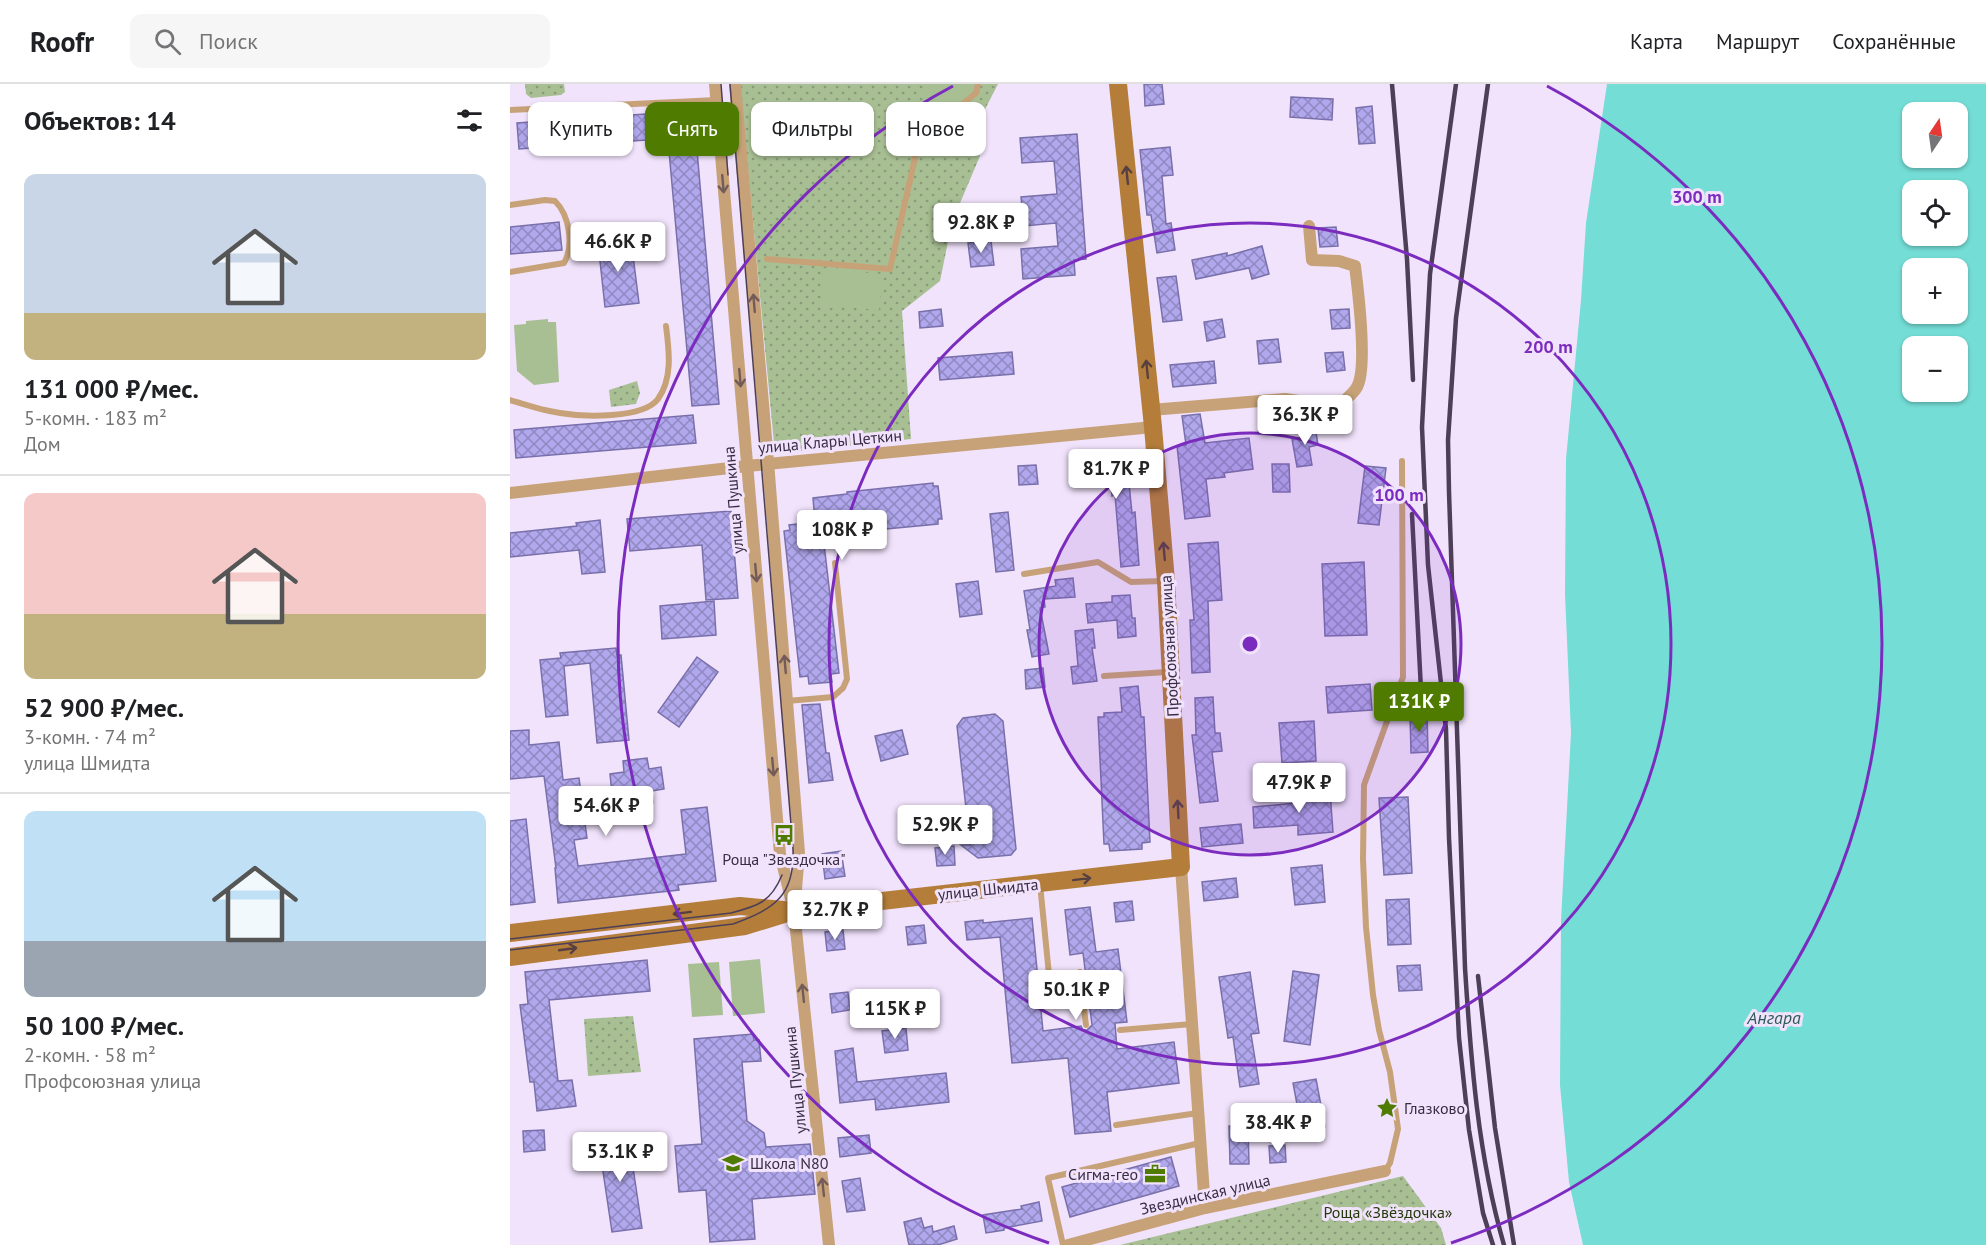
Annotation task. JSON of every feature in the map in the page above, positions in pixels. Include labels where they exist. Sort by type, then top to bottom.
[{"type":"street","name":"улица Пушкина","points":[[715,84],[780,854],[794,911],[829,1245]]},
{"type":"street","name":"улица Пушкина","points":[[735,84],[769,464],[800,853],[794,911]]},
{"type":"street","name":"Профсоюзная улица","points":[[1118,84],[1166,581],[1181,867],[1205,1208]]},
{"type":"street","name":"улица Клары Цеткин","points":[[510,493],[1152,418],[1286,399],[1319,404],[1341,404],[1357,387],[1362,370],[1355,266],[1339,261],[1312,260],[1310,226]]},
{"type":"street","name":"улица Шмидта","points":[[510,957],[745,926],[794,911],[1181,867]]},
{"type":"street","name":"улица Шмидта","points":[[510,933],[740,906],[794,911]]},
{"type":"street","name":"Звездинская улица","points":[[1068,1245],[1205,1208],[1385,1171]]},
{"type":"lane","points":[[766,259],[890,268],[919,140],[976,93],[978,84]]},
{"type":"lane","points":[[510,110],[716,100]]},
{"type":"lane","points":[[510,205],[545,200],[555,201],[566,217],[570,248],[564,263],[510,272]]},
{"type":"lane","points":[[510,400],[560,413],[596,415],[638,411],[652,405],[659,398],[665,386],[669,360],[666,326]]},
{"type":"lane","points":[[1385,1171],[1390,1163],[1398,1129],[1390,1072],[1373,995],[1366,927],[1364,785],[1403,677],[1401,461]]},
{"type":"lane","points":[[1024,574],[1098,562],[1131,582],[1166,581]]},
{"type":"lane","points":[[787,701],[833,698],[843,688],[847,679],[835,563]]},
{"type":"lane","points":[[1104,676],[1171,671]]},
{"type":"lane","points":[[1040,883],[1051,995],[1082,992]]},
{"type":"lane","points":[[1080,972],[1086,1025]]},
{"type":"lane","points":[[1120,1030],[1192,1024]]},
{"type":"lane","points":[[1116,1125],[1198,1113]]},
{"type":"lane","points":[[1063,1245],[1048,1178],[1200,1143]]},
{"type":"green space","points":[[525,84],[564,84],[565,92],[561,95],[531,98],[526,94]]},
{"type":"green space","points":[[740,84],[998,84],[986,107],[986,102],[886,102],[886,156],[980,156],[952,222],[940,281],[902,311],[911,439],[775,454]]},
{"type":"green space","points":[[924,84],[973,84],[972,92],[961,102],[922,102]]},
{"type":"green space","points":[[824,269],[882,274],[879,310],[821,305]]},
{"type":"green space","points":[[548,319],[548,322],[556,322],[559,382],[534,385],[517,371],[514,325],[526,324],[526,321]]},
{"type":"green space","points":[[637,381],[640,393],[636,404],[611,407],[609,390]]},
{"type":"green space","points":[[760,959],[765,1013],[733,1016],[729,962]]},
{"type":"green space","points":[[719,962],[723,1015],[692,1017],[688,964]]},
{"type":"green space","points":[[633,1016],[641,1072],[588,1076],[584,1019]]},
{"type":"green space","name":"Роща «Звёздочка»","points":[[1403,1176],[1441,1228],[1446,1245],[1120,1245]]},
{"type":"water","name":"Ангара","points":[[1607,84],[1986,84],[1986,1245],[1583,1245],[1569,1182],[1560,1085],[1561,921],[1571,733],[1565,594],[1566,459],[1586,223]]},
{"type":"building","points":[[1144,84],[1162,84],[1164,104],[1145,106]]},
{"type":"building","points":[[1291,97],[1333,99],[1332,120],[1290,117]]},
{"type":"building","points":[[1372,106],[1375,143],[1359,144],[1356,108]]},
{"type":"building","points":[[645,114],[645,140],[633,141],[633,115]]},
{"type":"building","points":[[528,122],[528,148],[519,149],[517,123]]},
{"type":"building","points":[[1077,134],[1086,259],[1074,260],[1075,275],[1023,279],[1021,249],[1058,246],[1056,223],[1024,226],[1021,197],[1057,194],[1054,161],[1022,163],[1020,138]]},
{"type":"building","points":[[1170,147],[1173,175],[1162,176],[1166,224],[1171,223],[1175,250],[1157,253],[1151,215],[1147,215],[1140,150]]},
{"type":"building","points":[[669,156],[698,156],[719,404],[692,406]]},
{"type":"building","points":[[559,222],[562,250],[510,254],[510,227]]},
{"type":"building","points":[[1336,227],[1338,246],[1320,247],[1318,228]]},
{"type":"building","points":[[631,240],[639,303],[605,307],[598,243]]},
{"type":"building","points":[[991,241],[994,265],[971,267],[968,243]]},
{"type":"building","points":[[1262,246],[1269,274],[1252,279],[1249,268],[1196,279],[1192,260],[1227,253],[1227,256]]},
{"type":"building","points":[[1176,276],[1182,320],[1163,322],[1157,278]]},
{"type":"building","points":[[941,309],[943,326],[920,328],[919,312]]},
{"type":"building","points":[[1349,309],[1350,328],[1332,329],[1330,310]]},
{"type":"building","points":[[1222,319],[1225,337],[1207,341],[1204,322]]},
{"type":"building","points":[[1278,339],[1281,362],[1259,364],[1257,341]]},
{"type":"building","points":[[1012,352],[1014,374],[940,380],[938,358]]},
{"type":"building","points":[[1343,352],[1345,370],[1327,372],[1325,353]]},
{"type":"building","points":[[1214,361],[1216,383],[1173,387],[1170,365]]},
{"type":"building","points":[[1200,414],[1205,443],[1249,438],[1253,469],[1224,473],[1225,477],[1206,479],[1210,516],[1185,519],[1177,446],[1186,445],[1182,416]]},
{"type":"building","points":[[693,415],[696,443],[516,458],[514,430]]},
{"type":"building","points":[[1315,426],[1318,445],[1309,447],[1312,465],[1297,467],[1292,439],[1303,437],[1301,428]]},
{"type":"building","points":[[1126,454],[1132,513],[1135,512],[1139,565],[1121,567],[1115,495],[1112,496],[1110,476],[1075,479],[1073,460]]},
{"type":"building","points":[[1272,464],[1289,464],[1290,492],[1273,492]]},
{"type":"building","points":[[1036,465],[1038,484],[1019,485],[1018,466]]},
{"type":"building","points":[[1365,466],[1386,468],[1379,525],[1358,523]]},
{"type":"building","points":[[933,483],[933,486],[938,486],[942,519],[938,519],[938,524],[823,535],[839,673],[831,674],[832,682],[809,684],[808,676],[800,677],[784,531],[790,530],[789,525],[815,522],[813,498]]},
{"type":"building","points":[[731,511],[738,598],[706,600],[702,545],[630,551],[627,519]]},
{"type":"building","points":[[1008,512],[1014,570],[996,572],[990,514]]},
{"type":"building","points":[[600,520],[605,572],[582,574],[579,550],[510,557],[510,533],[577,526],[576,523]]},
{"type":"building","points":[[1218,542],[1222,600],[1208,601],[1210,672],[1192,673],[1190,620],[1194,620],[1188,544]]},
{"type":"building","points":[[1364,562],[1367,635],[1325,636],[1322,564]]},
{"type":"building","points":[[1073,578],[1075,597],[1044,599],[1045,607],[1040,608],[1049,654],[1032,657],[1024,591],[1056,586],[1055,580]]},
{"type":"building","points":[[978,581],[982,614],[960,617],[956,584]]},
{"type":"building","points":[[1130,595],[1136,636],[1118,638],[1117,620],[1088,623],[1086,604],[1112,602],[1112,596]]},
{"type":"building","points":[[714,601],[716,635],[662,639],[660,606]]},
{"type":"building","points":[[1093,629],[1095,648],[1092,648],[1097,681],[1073,684],[1071,667],[1078,666],[1075,631]]},
{"type":"building","points":[[616,648],[617,656],[621,655],[629,740],[597,743],[590,663],[564,666],[568,715],[546,717],[540,660],[561,658],[560,653]]},
{"type":"building","points":[[697,657],[718,672],[679,727],[658,712]]},
{"type":"building","points":[[1043,668],[1045,687],[1026,689],[1025,670]]},
{"type":"building","points":[[1370,684],[1372,710],[1328,713],[1326,687]]},
{"type":"building","points":[[1138,686],[1141,717],[1144,717],[1150,842],[1142,843],[1142,849],[1110,851],[1109,844],[1104,844],[1098,717],[1104,717],[1104,713],[1122,712],[1120,688]]},
{"type":"building","points":[[1213,697],[1215,733],[1220,733],[1222,751],[1212,752],[1218,801],[1200,803],[1192,735],[1196,735],[1195,698]]},
{"type":"building","points":[[820,704],[826,753],[829,753],[833,780],[809,783],[802,705]]},
{"type":"building","points":[[1410,713],[1427,713],[1428,752],[1411,753]]},
{"type":"building","points":[[995,714],[1003,721],[1016,849],[1011,855],[978,858],[961,845],[970,845],[957,726],[963,718]]},
{"type":"building","points":[[1314,721],[1316,761],[1282,763],[1279,723]]},
{"type":"building","points":[[529,730],[529,745],[559,742],[563,780],[579,778],[587,838],[574,840],[578,866],[686,854],[681,810],[707,807],[716,881],[678,885],[679,890],[558,903],[556,868],[544,776],[510,779],[510,731]]},
{"type":"building","points":[[902,730],[908,754],[881,761],[875,736]]},
{"type":"building","points":[[647,758],[649,769],[661,767],[664,789],[652,791],[653,803],[626,807],[625,792],[612,794],[610,774],[624,772],[623,761]]},
{"type":"building","points":[[1330,791],[1333,832],[1298,835],[1298,825],[1254,828],[1253,807],[1296,803],[1295,794]]},
{"type":"building","points":[[1408,797],[1412,873],[1384,875],[1379,798]]},
{"type":"building","points":[[526,819],[535,902],[510,905],[510,821]]},
{"type":"building","points":[[1241,824],[1243,843],[1202,847],[1200,828]]},
{"type":"building","points":[[954,846],[955,865],[937,866],[935,848]]},
{"type":"building","points":[[841,851],[845,876],[825,879],[822,854]]},
{"type":"building","points":[[1322,865],[1325,902],[1295,905],[1291,868]]},
{"type":"building","points":[[1236,878],[1238,897],[1204,901],[1202,882]]},
{"type":"building","points":[[1409,899],[1411,944],[1388,945],[1386,900]]},
{"type":"building","points":[[1132,901],[1134,920],[1116,922],[1114,903]]},
{"type":"building","points":[[1090,907],[1096,952],[1118,949],[1127,1022],[1115,1023],[1117,1049],[1174,1042],[1179,1083],[1107,1092],[1111,1131],[1075,1134],[1068,1058],[1012,1063],[1000,937],[967,940],[965,922],[983,920],[983,923],[1032,918],[1043,1031],[1081,1026],[1083,1030],[1087,1030],[1092,1025],[1083,953],[1070,955],[1065,910]]},
{"type":"building","points":[[924,925],[926,943],[908,945],[906,927]]},
{"type":"building","points":[[843,930],[845,949],[827,951],[825,932]]},
{"type":"building","points":[[647,960],[650,991],[549,1000],[558,1081],[572,1080],[576,1106],[537,1111],[534,1082],[530,1082],[520,1005],[528,1004],[525,972]]},
{"type":"building","points":[[1420,965],[1422,990],[1399,991],[1397,966]]},
{"type":"building","points":[[1293,971],[1319,975],[1310,1045],[1284,1041]]},
{"type":"building","points":[[1250,972],[1259,1033],[1251,1034],[1259,1084],[1240,1087],[1233,1037],[1228,1038],[1219,977]]},
{"type":"building","points":[[848,992],[850,1010],[832,1013],[830,994]]},
{"type":"building","points":[[906,1028],[908,1050],[885,1053],[882,1031]]},
{"type":"building","points":[[753,1034],[754,1040],[759,1040],[761,1061],[742,1062],[747,1121],[764,1133],[766,1147],[810,1144],[815,1194],[752,1199],[755,1239],[710,1242],[706,1190],[679,1192],[675,1146],[702,1144],[694,1039]]},
{"type":"building","points":[[853,1048],[857,1082],[946,1073],[949,1102],[876,1110],[875,1099],[840,1103],[835,1051]]},
{"type":"building","points":[[1316,1079],[1325,1127],[1302,1131],[1293,1083]]},
{"type":"building","points":[[1229,1126],[1248,1126],[1249,1164],[1230,1164]]},
{"type":"building","points":[[544,1130],[545,1150],[524,1152],[523,1131]]},
{"type":"building","points":[[628,1134],[642,1228],[612,1232],[598,1138]]},
{"type":"building","points":[[869,1135],[871,1153],[840,1157],[838,1138]]},
{"type":"building","points":[[1285,1145],[1286,1162],[1270,1163],[1269,1146]]},
{"type":"building","points":[[1171,1157],[1179,1186],[1070,1217],[1062,1187]]},
{"type":"building","points":[[860,1178],[865,1210],[847,1212],[842,1181]]},
{"type":"building","points":[[1039,1202],[1042,1221],[986,1233],[983,1215],[1022,1209],[1021,1206]]},
{"type":"building","points":[[921,1218],[924,1228],[932,1226],[933,1232],[954,1226],[957,1239],[938,1245],[909,1245],[904,1222]]},
{"type":"tram line","points":[[721,84],[728,175]]},
{"type":"tram line","points":[[510,950],[733,924],[771,906],[786,889],[790,878],[793,849],[730,84]]},
{"type":"tram line","points":[[510,939],[731,913],[762,902],[773,891],[782,875]]},
{"type":"railway","points":[[1392,84],[1407,259],[1413,380]]},
{"type":"railway","points":[[1456,84],[1430,274],[1422,427],[1428,565],[1446,729],[1459,1038],[1469,1130],[1483,1213],[1493,1245]]},
{"type":"railway","points":[[1488,84],[1456,318],[1448,440],[1467,1003],[1482,1143],[1504,1245]]},
{"type":"railway","points":[[1412,514],[1421,690]]},
{"type":"railway","points":[[1478,976],[1495,1128],[1514,1245]]},
{"type":"place","name":"Роща \"Звездочка\"","points":[[784,835]]},
{"type":"place","name":"Глазково","points":[[1387,1108]]},
{"type":"place","name":"Школа N80","points":[[733,1163]]},
{"type":"place","name":"Сигма-гео","points":[[1155,1174]]}]
